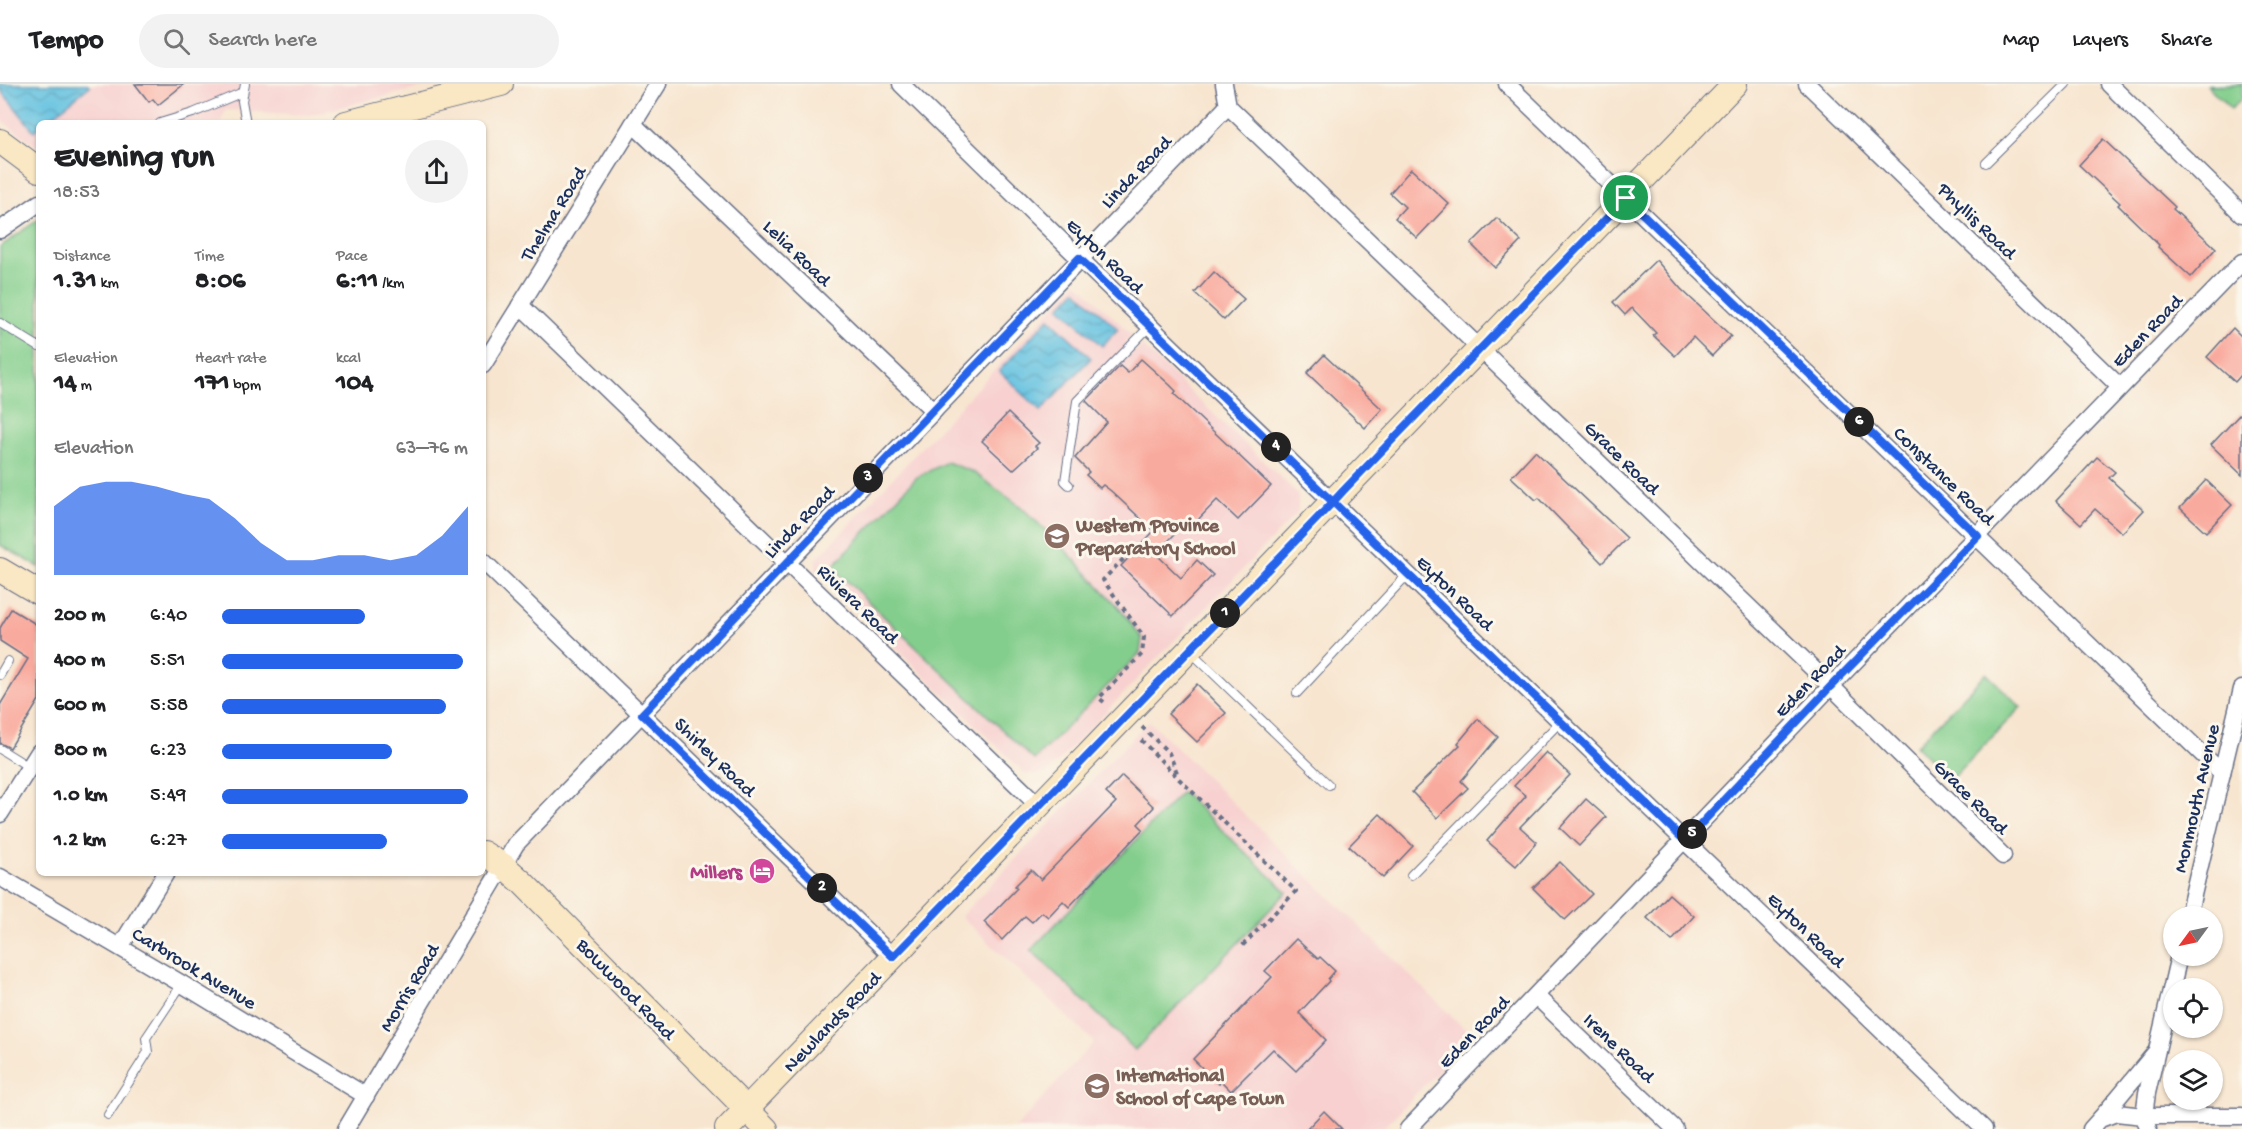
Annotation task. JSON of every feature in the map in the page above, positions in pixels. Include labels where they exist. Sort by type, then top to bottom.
[{"type":"main road","points":[[358,120],[501,84]]},
{"type":"main road","name":"Newlands Road","points":[[727,1129],[1735,84]]},
{"type":"main road","points":[[0,141],[36,168]]},
{"type":"main road","points":[[0,570],[36,591]]},
{"type":"main road","name":"Bowwood Road","points":[[486,855],[504,866],[531,891],[766,1129]]},
{"type":"street","name":"Thelma Road","points":[[486,360],[658,84]]},
{"type":"street","name":"Eyton Road","points":[[901,84],[1984,1129]]},
{"type":"street","points":[[1224,84],[1228,106]]},
{"type":"street","name":"Constance Road","points":[[1508,84],[2222,773]]},
{"type":"street","name":"Phyllis Road","points":[[1807,84],[2120,387]]},
{"type":"street","points":[[2109,84],[2242,213]]},
{"type":"street","name":"Linda Road","points":[[504,866],[516,844],[1228,106]]},
{"type":"street","name":"Grace Road","points":[[1228,106],[1831,686],[2003,856]]},
{"type":"street","name":"Lelia Road","points":[[633,124],[934,411]]},
{"type":"street","points":[[0,230],[36,205]]},
{"type":"street","name":"Eden Road","points":[[1408,1129],[1831,686],[2242,262]]},
{"type":"street","name":"Riviera Road","points":[[520,305],[1039,806]]},
{"type":"street","name":"Shirley Road","points":[[486,564],[893,957]]},
{"type":"street","name":"Monmouth Avenue","points":[[2190,906],[2242,689]]},
{"type":"street","points":[[0,814],[36,756]]},
{"type":"street","name":"Morris Road","points":[[346,1129],[504,866]]},
{"type":"street","points":[[120,947],[164,876]]},
{"type":"street","name":"Carbrook Avenue","points":[[0,877],[366,1096]]},
{"type":"street","points":[[2146,1123],[2147,1093],[2178,966]]},
{"type":"street","name":"Irene Road","points":[[1536,996],[1675,1129]]},
{"type":"street","points":[[2096,1124],[2157,1052]]},
{"type":"street","points":[[2096,1124],[2116,1113],[2146,1123],[2242,1116]]},
{"type":"lane","points":[[1986,164],[2066,84]]},
{"type":"lane","points":[[170,120],[193,113],[244,88],[243,111],[245,120]]},
{"type":"lane","points":[[0,323],[36,345]]},
{"type":"lane","points":[[1069,485],[1065,481],[1077,401],[1150,326]]},
{"type":"lane","points":[[1298,693],[1408,574]]},
{"type":"lane","points":[[1189,651],[1329,785]]},
{"type":"lane","points":[[0,675],[8,661]]},
{"type":"lane","points":[[1411,875],[1561,721]]},
{"type":"lane","points":[[0,749],[29,767]]},
{"type":"lane","points":[[108,1115],[148,1052],[146,1038],[182,984]]},
{"type":"path","points":[[1104,702],[1099,698],[1142,654],[1144,637],[1103,580],[1134,548]]},
{"type":"path","points":[[1140,725],[1168,753],[1179,779]]},
{"type":"path","points":[[1141,740],[1296,891],[1242,946]]},
{"type":"shaded area","points":[[0,84],[436,84],[309,115],[226,110],[221,120],[36,120],[36,146],[0,119]]},
{"type":"shaded area","name":"Western Province Preparatory School","points":[[1077,282],[1132,335],[1125,341],[1136,352],[1142,346],[1298,494],[1298,512],[1046,774],[1026,774],[816,571],[816,560]]},
{"type":"shaded area","points":[[1149,721],[1472,1036],[1382,1129],[1015,1129],[1094,1042],[961,916]]},
{"type":"green space","points":[[2242,84],[2242,98],[2231,109],[2207,85]]},
{"type":"green space","points":[[36,221],[36,565],[0,545],[0,247]]},
{"type":"green space","points":[[947,462],[973,472],[1020,506],[1055,539],[1117,605],[1142,638],[1140,653],[1034,760],[832,567],[917,477]]},
{"type":"green space","points":[[1986,673],[2021,707],[1951,780],[1916,746]]},
{"type":"green space","points":[[1182,792],[1287,892],[1135,1050],[1031,950]]},
{"type":"water","points":[[0,84],[88,84],[90,86],[48,120],[36,120],[34,131],[0,89]]},
{"type":"water","points":[[1076,290],[1118,329],[1102,346],[1060,307]]},
{"type":"water","points":[[1049,318],[1091,358],[1041,411],[999,371]]},
{"type":"building","points":[[135,84],[184,84],[158,105],[153,99],[149,102]]},
{"type":"building","points":[[2103,139],[2216,248],[2191,277],[2158,247],[2159,245],[2118,205],[2120,203],[2079,165]]},
{"type":"building","points":[[1411,169],[1449,204],[1417,238],[1395,218],[1405,207],[1390,193]]},
{"type":"building","points":[[1497,218],[1521,241],[1495,268],[1471,244]]},
{"type":"building","points":[[1656,260],[1681,289],[1731,336],[1712,356],[1693,337],[1675,356],[1653,335],[1656,333],[1632,308],[1625,315],[1613,302]]},
{"type":"building","points":[[1214,272],[1244,299],[1224,320],[1195,293]]},
{"type":"building","points":[[2233,328],[2242,337],[2242,374],[2235,382],[2207,357]]},
{"type":"building","points":[[1324,355],[1382,409],[1365,428],[1307,373]]},
{"type":"building","points":[[1141,359],[1176,391],[1174,394],[1271,486],[1238,520],[1217,500],[1192,526],[1187,521],[1156,554],[1181,578],[1197,560],[1213,575],[1173,616],[1121,566],[1154,531],[1111,491],[1103,485],[1100,488],[1086,475],[1089,472],[1075,458],[1107,422],[1086,401],[1120,366],[1128,373]]},
{"type":"building","points":[[2242,412],[2242,475],[2211,445]]},
{"type":"building","points":[[1008,413],[1039,443],[1035,446],[1037,448],[1013,470],[982,441]]},
{"type":"building","points":[[1535,451],[1627,538],[1602,563],[1539,498],[1536,500],[1511,477]]},
{"type":"building","points":[[2097,457],[2115,472],[2109,478],[2144,510],[2122,533],[2095,509],[2081,524],[2056,501]]},
{"type":"building","points":[[2206,480],[2232,505],[2206,532],[2180,508]]},
{"type":"building","points":[[11,609],[36,624],[36,705],[10,748],[0,743],[0,705],[28,659],[0,641],[0,628]]},
{"type":"building","points":[[1197,684],[1226,713],[1197,742],[1168,714]]},
{"type":"building","points":[[1478,719],[1498,737],[1461,781],[1468,788],[1437,818],[1412,792],[1460,745],[1458,743]]},
{"type":"building","points":[[1546,752],[1570,775],[1520,827],[1537,842],[1516,866],[1487,841],[1526,796],[1514,786]]},
{"type":"building","points":[[1122,776],[1154,807],[1138,824],[1143,829],[1069,907],[1063,901],[1048,917],[1042,912],[1032,922],[1025,916],[1002,940],[984,922],[1031,870],[1041,880],[1116,802],[1106,793]]},
{"type":"building","points":[[1586,799],[1606,817],[1579,846],[1560,828]]},
{"type":"building","points":[[1380,814],[1413,846],[1383,878],[1349,846]]},
{"type":"building","points":[[1560,862],[1592,894],[1565,920],[1533,888]]},
{"type":"building","points":[[1669,894],[1694,916],[1672,941],[1647,918]]},
{"type":"building","points":[[1296,939],[1335,971],[1328,979],[1329,981],[1299,1013],[1326,1040],[1296,1071],[1273,1049],[1231,1091],[1221,1081],[1219,1084],[1193,1059],[1272,977],[1265,971]]},
{"type":"building","points":[[1324,1111],[1342,1129],[1307,1129]]},
{"type":"place","name":"Western Province Preparatory School","points":[[1057,536]]},
{"type":"place","name":"Millers","points":[[762,871]]},
{"type":"place","name":"International School of Cape Town","points":[[1097,1086]]},
{"type":"route","points":[[1626,198],[1481,349],[1343,491],[1333,502],[893,957],[642,714],[1079,258],[1322,492],[1333,502],[1408,574],[1685,841],[1831,686],[1978,536],[1626,198]]}]
